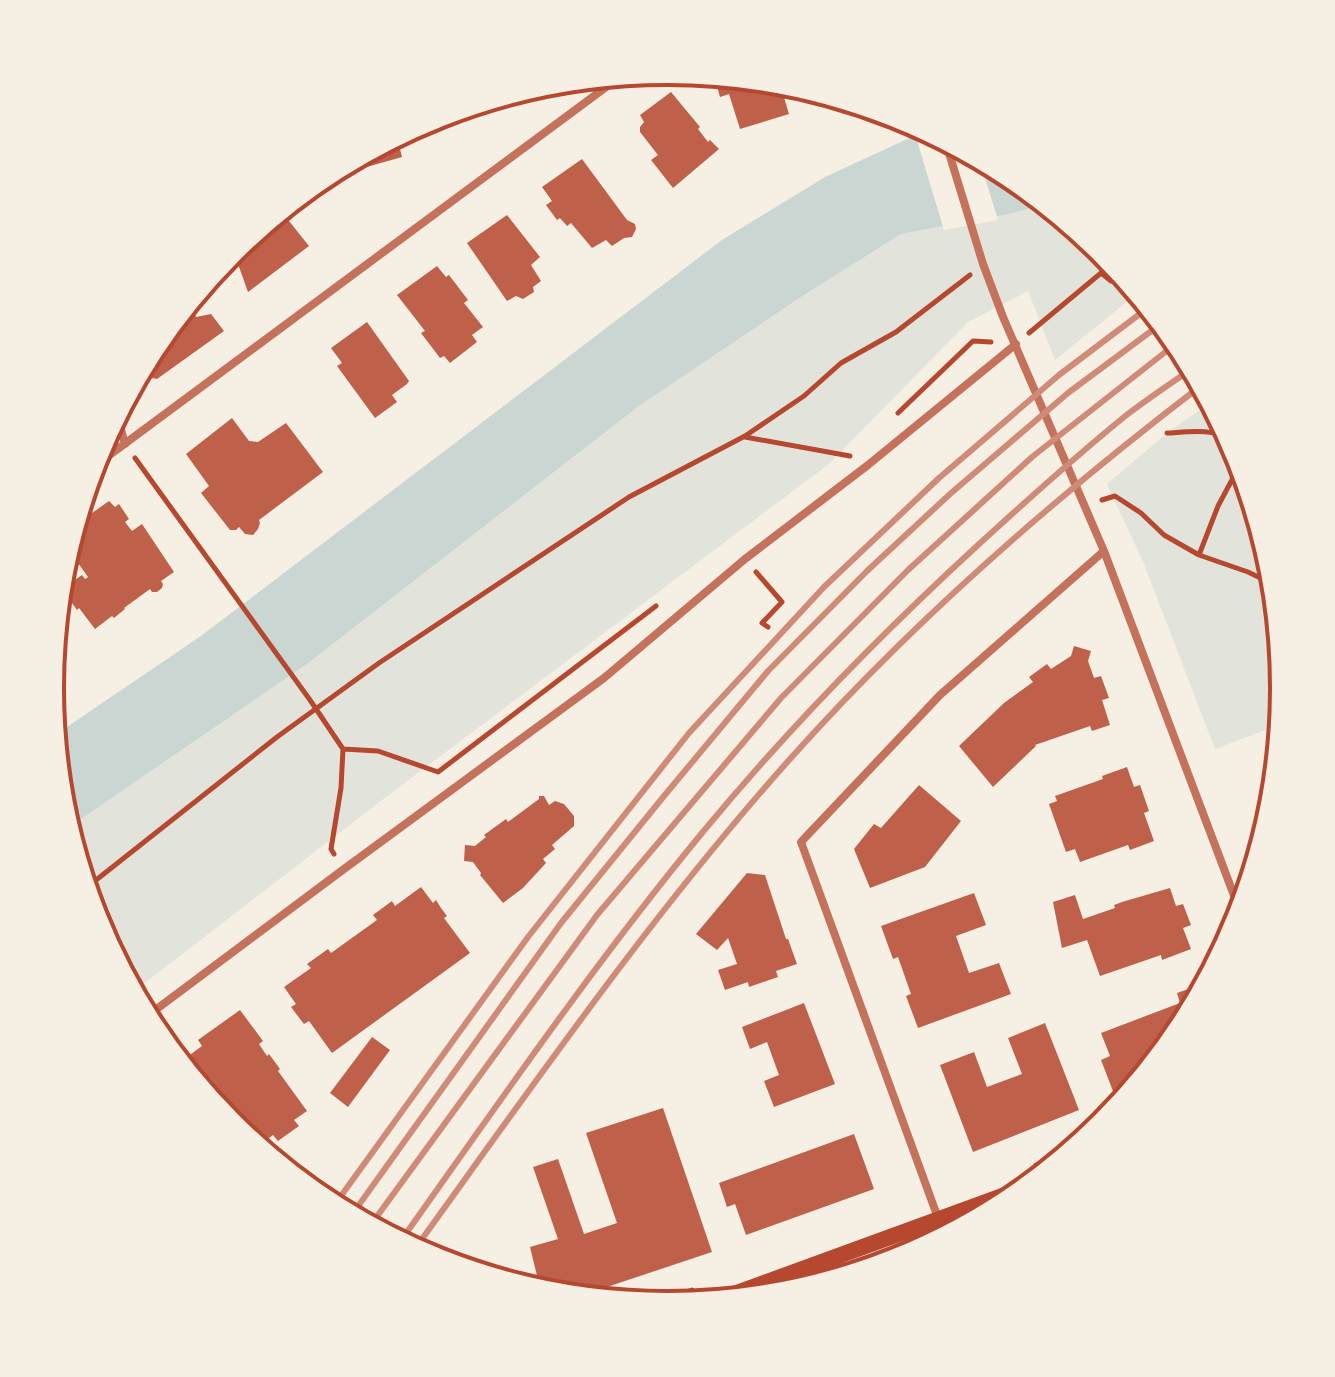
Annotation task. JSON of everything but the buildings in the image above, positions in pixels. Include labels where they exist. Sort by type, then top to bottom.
[{"type":"main road","points":[[758,1285],[983,1202]]},
{"type":"street","points":[[112,453],[604,88]]},
{"type":"street","points":[[950,155],[974,237],[1003,317],[1104,551],[1234,895]]},
{"type":"street","points":[[157,1009],[604,678],[745,559],[868,465],[1016,344]]},
{"type":"street","points":[[122,432],[125,444]]},
{"type":"street","points":[[938,1218],[801,842],[940,695],[1104,551]]},
{"type":"path","points":[[96,880],[379,663],[629,497],[745,436],[804,396],[841,363],[896,332],[983,264]]},
{"type":"path","points":[[896,415],[973,341],[1016,344],[1101,273],[1111,281]]},
{"type":"path","points":[[1167,433],[1214,433]]},
{"type":"path","points":[[745,436],[852,457],[840,467]]},
{"type":"path","points":[[125,444],[343,749],[341,788],[331,849],[344,869]]},
{"type":"path","points":[[1199,555],[1233,478]]},
{"type":"path","points":[[1086,506],[1115,496],[1141,513],[1164,535],[1199,555],[1260,578]]},
{"type":"path","points":[[745,559],[782,602],[762,623],[768,627]]},
{"type":"path","points":[[343,749],[378,751],[438,772],[664,600]]},
{"type":"shaded area","points":[[912,137],[969,166],[1032,208],[901,234],[801,297],[639,406],[307,664],[79,820],[65,728],[201,636],[722,240],[825,177]]},
{"type":"shaded area","points":[[1032,208],[1035,210],[1094,262],[1129,300],[1055,360],[1028,291],[968,322],[829,464],[142,985],[110,919],[79,820],[307,664],[639,406],[801,297],[901,234]]},
{"type":"shaded area","points":[[1202,409],[1239,495],[1266,610],[1270,649],[1270,728],[1215,749],[1144,564],[1107,484],[1167,433]]},
{"type":"pier","points":[[916,139],[984,175],[998,220],[944,230]]},
{"type":"railway","points":[[341,1196],[528,937],[689,733],[824,587],[939,478],[1059,375],[1140,314]]},
{"type":"railway","points":[[358,1206],[561,923],[768,671],[867,571],[950,494],[1068,393],[1153,330]]},
{"type":"railway","points":[[377,1217],[597,915],[781,698],[908,570],[1032,457],[1167,351]]},
{"type":"railway","points":[[407,1233],[623,933],[767,757],[905,613],[978,545],[1124,417],[1183,375]]},
{"type":"railway","points":[[422,1239],[642,938],[790,759],[886,658],[987,562],[1193,392]]}]
